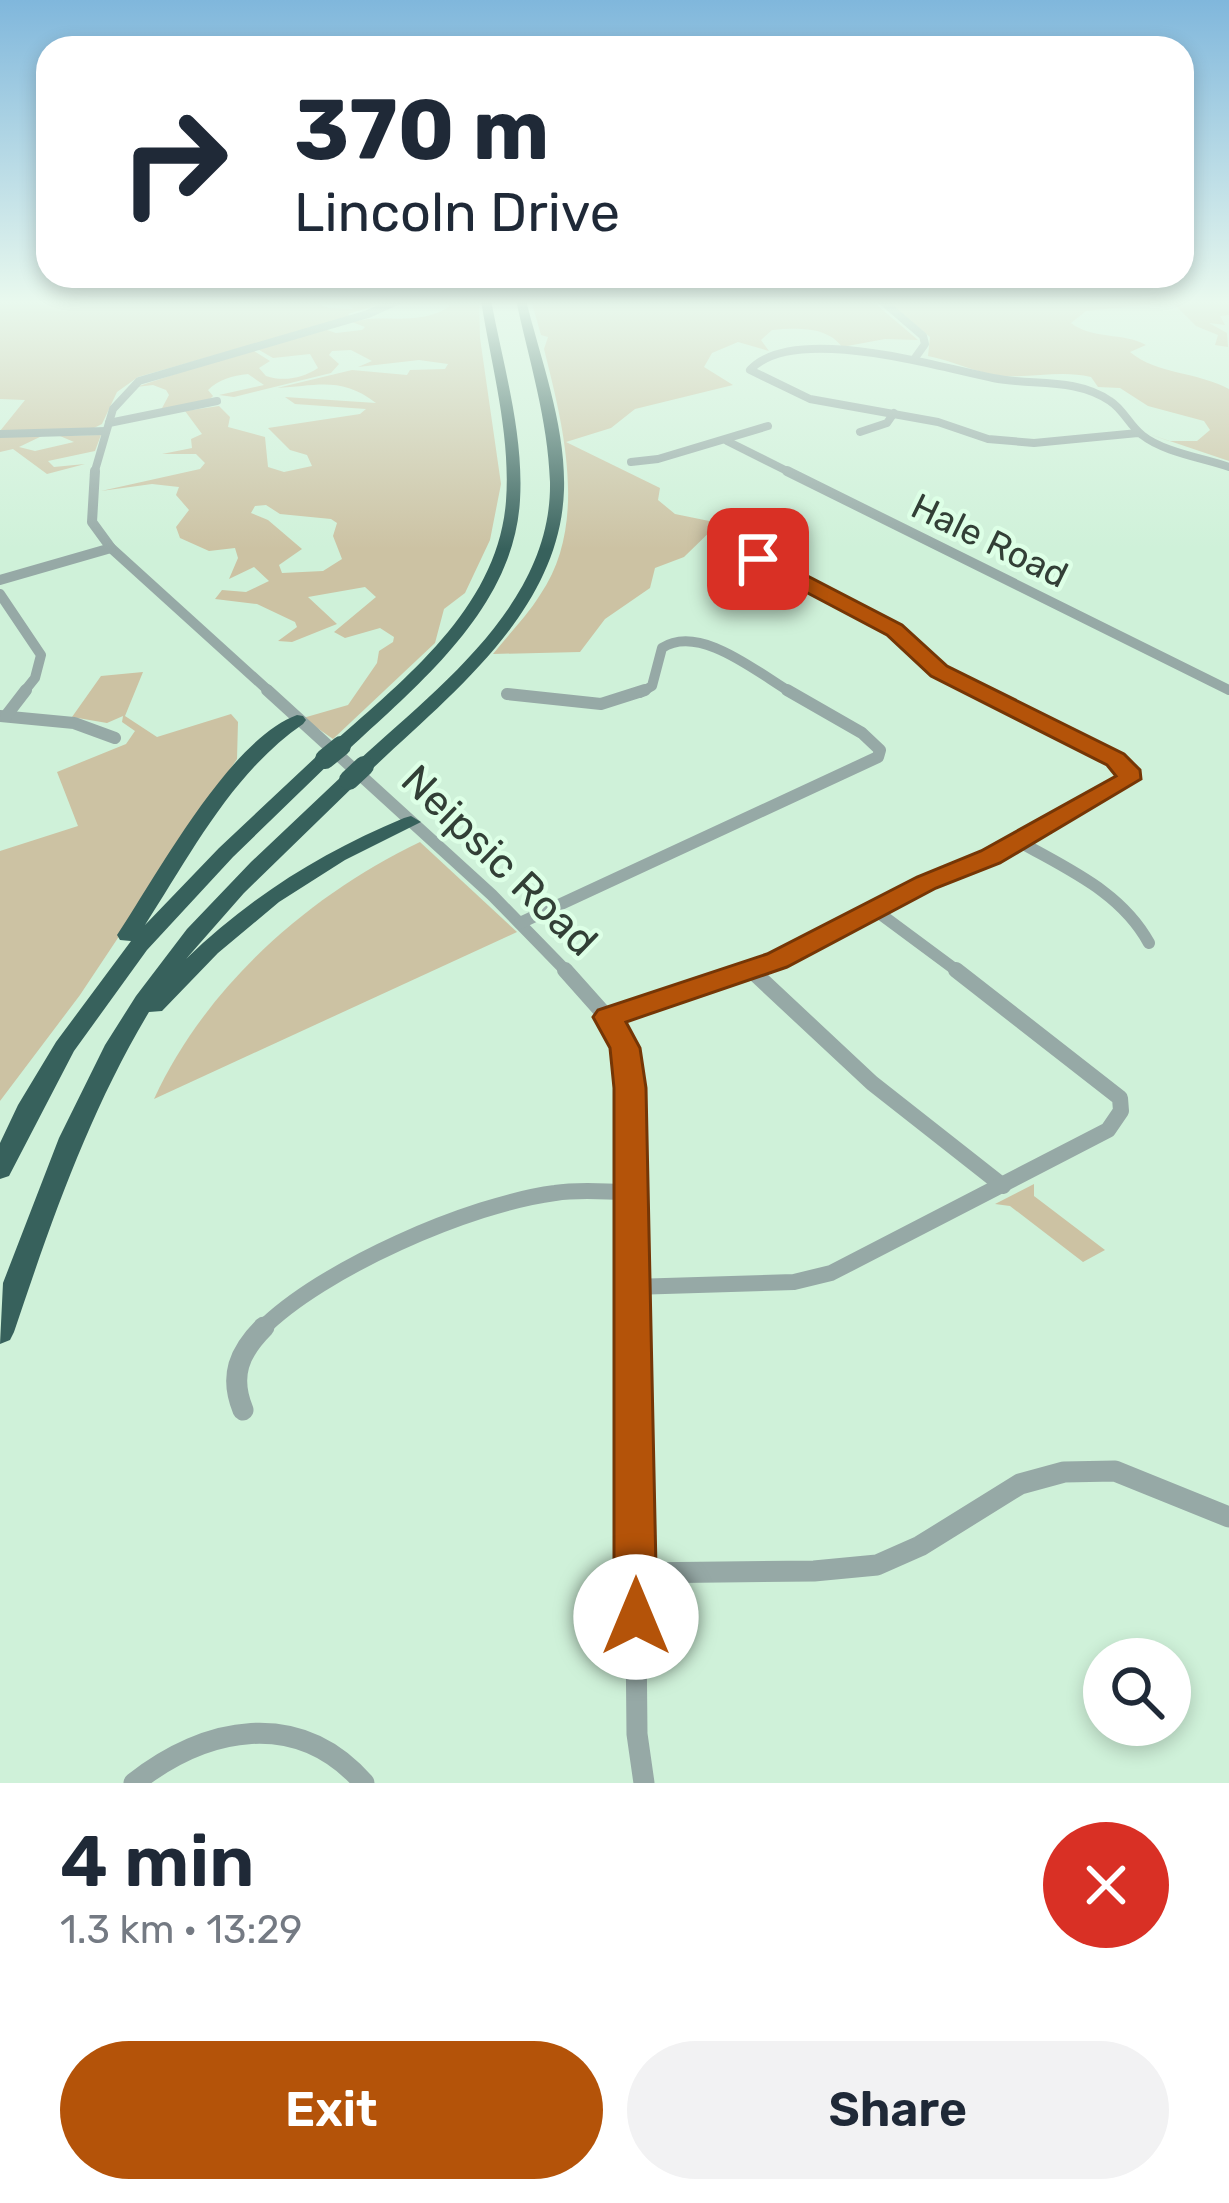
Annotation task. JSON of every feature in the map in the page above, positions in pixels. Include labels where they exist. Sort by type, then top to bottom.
[{"type":"highway","points":[[92,1002],[178,897],[417,675],[459,627],[488,583],[512,515],[512,476],[498,383]]},
{"type":"highway","points":[[0,1332],[63,1152],[110,1055],[152,988],[203,925],[477,657],[519,603],[547,548],[556,507],[556,475],[538,383]]},
{"type":"highway","points":[[0,1168],[36,1093],[126,939],[238,774],[275,734],[297,721]]},
{"type":"highway","points":[[110,1055],[185,974],[271,894],[331,858],[411,822]]},
{"type":"street","points":[[0,580],[111,548],[95,528],[91,513],[107,427],[122,395],[137,383]]},
{"type":"street","points":[[777,383],[810,399],[894,413],[1010,442],[1138,434]]},
{"type":"street","points":[[1041,383],[1080,387],[1111,401],[1138,434],[1166,448],[1229,467]]},
{"type":"street","points":[[0,434],[107,427],[217,401]]},
{"type":"street","points":[[860,432],[886,423],[894,413]]},
{"type":"street","points":[[631,462],[728,441],[768,426]]},
{"type":"street","name":"Hale Road","points":[[728,441],[1229,690]]},
{"type":"street","name":"Neipsic Road","points":[[111,548],[520,923],[608,1017],[628,1062],[637,1734],[644,1783]]},
{"type":"street","points":[[608,1017],[751,970],[1020,842],[1117,790],[1128,779],[1128,770],[1116,760],[939,671],[895,630],[758,559],[735,553]]},
{"type":"street","points":[[0,594],[41,655],[35,678],[3,716]]},
{"type":"street","points":[[507,694],[586,703],[621,701],[652,686],[662,648],[671,642],[700,641],[842,721],[880,749],[878,757],[860,767],[520,923]]},
{"type":"street","points":[[3,716],[93,726],[115,738]]},
{"type":"street","points":[[1020,842],[1113,899],[1133,915],[1149,943]]},
{"type":"street","points":[[632,1287],[794,1282],[831,1273],[1108,1130],[1121,1112],[1120,1098],[1097,1076],[874,910]]},
{"type":"street","points":[[751,970],[872,1083],[1003,1186]]},
{"type":"street","points":[[243,1410],[234,1372],[250,1340],[281,1308],[322,1281],[496,1205],[553,1193],[630,1192]]},
{"type":"street","points":[[636,1573],[814,1571],[877,1565],[920,1546],[1020,1484],[1064,1472],[1115,1471],[1229,1517]]},
{"type":"street","points":[[134,1783],[162,1757],[208,1739],[285,1733],[334,1752],[364,1783]]},
{"type":"shaded area","points":[[0,383],[129,383],[117,392],[102,424],[94,428],[0,431],[25,400],[0,399]]},
{"type":"shaded area","points":[[147,383],[217,383],[208,390],[213,396],[206,403],[161,410],[169,395],[166,390],[153,385],[136,387]]},
{"type":"shaded area","points":[[290,383],[234,397],[219,395]]},
{"type":"shaded area","points":[[297,383],[487,383],[501,484],[490,540],[465,593],[444,609],[435,643],[333,739],[303,718],[348,705],[377,663],[379,651],[393,642],[394,637],[380,628],[345,638],[334,632],[376,597],[365,587],[308,597],[337,624],[292,642],[278,641],[297,627],[295,622],[257,604],[215,599],[222,590],[246,592],[269,581],[254,567],[229,579],[238,558],[235,548],[209,551],[180,538],[176,527],[189,510],[176,495],[179,487],[152,484],[101,491],[200,469],[205,463],[196,454],[162,454],[192,448],[191,439],[202,434],[185,411],[219,406],[230,417],[228,427],[265,437],[268,467],[284,472],[312,466],[307,455],[290,450],[268,428],[360,414],[366,409],[295,404],[285,397],[376,403],[340,386],[277,388]],"holes":[[[266,505],[280,514],[337,523],[333,536],[342,559],[323,571],[282,573],[279,565],[302,549],[268,520],[251,513],[255,506]]]},
{"type":"shaded area","points":[[552,383],[733,385],[635,409],[611,428],[566,442],[660,488],[658,500],[675,514],[719,523],[684,557],[655,568],[650,588],[605,619],[580,652],[493,654],[535,603],[555,567],[564,537],[568,474]]},
{"type":"shaded area","points":[[1095,383],[1215,383],[1229,389],[1229,461],[1170,441],[1197,441],[1210,430],[1204,421],[1148,406],[1120,388]]},
{"type":"shaded area","points":[[44,435],[19,447],[35,451],[74,442],[60,436],[101,435],[95,451],[48,461],[54,467],[85,464],[47,474],[13,449],[0,452],[0,436]]},
{"type":"shaded area","points":[[143,672],[125,716],[157,737],[231,714],[238,722],[237,759],[80,995],[0,1101],[0,851],[78,826],[57,772],[126,744],[135,731],[122,722],[123,716],[107,723],[72,717],[101,676]]},
{"type":"shaded area","points":[[420,842],[517,932],[154,1099],[202,1019],[265,948],[339,889]]},
{"type":"shaded area","points":[[1034,1184],[1034,1196],[1105,1250],[1083,1262],[1010,1206],[995,1204]]},
{"type":"route","points":[[636,1617],[630,1088],[625,1048],[608,1017],[777,961],[926,883],[990,857],[1117,790],[1128,779],[1128,770],[1116,760],[939,671],[895,630],[758,559]]}]
